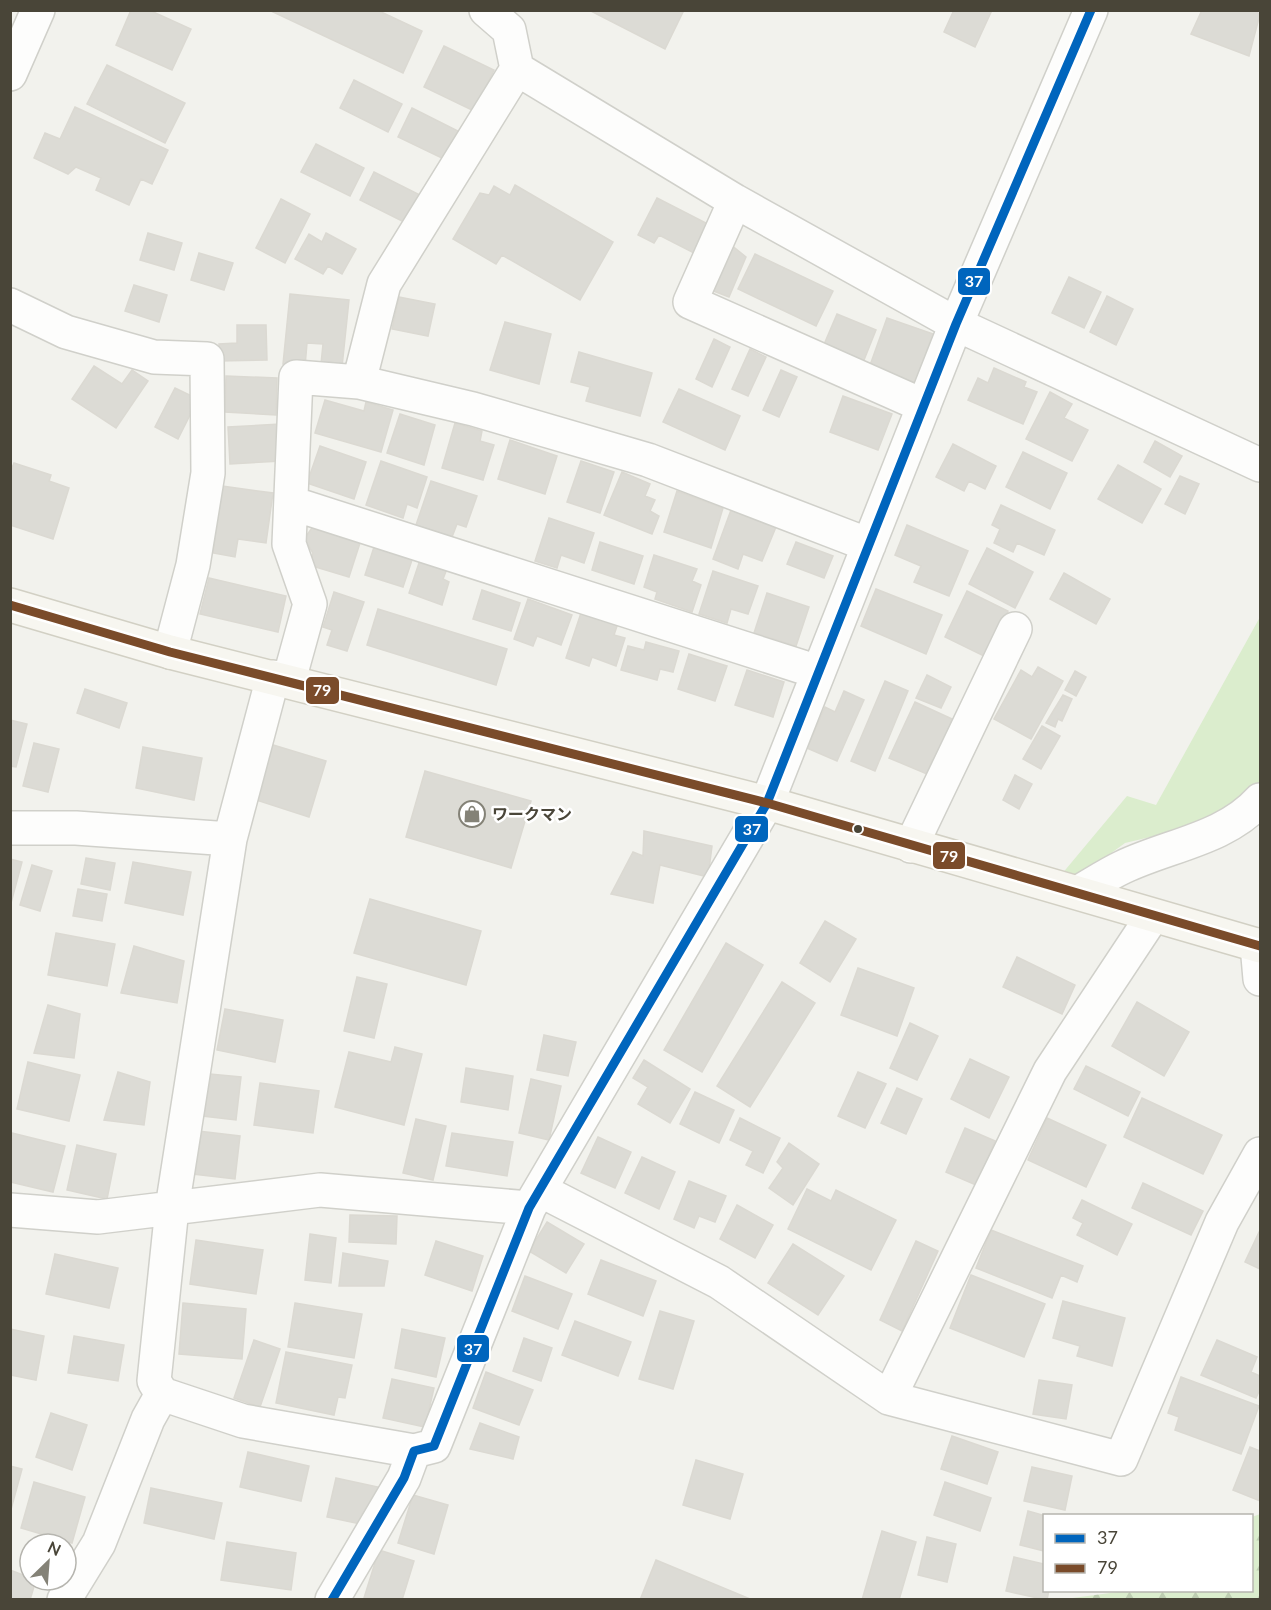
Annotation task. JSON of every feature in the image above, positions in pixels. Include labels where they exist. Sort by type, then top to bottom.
[{"type":"street","points":[[10,74],[17,41],[38,10]]},
{"type":"street","points":[[868,545],[648,460],[473,409],[359,382],[296,377],[289,544],[310,604],[281,679],[230,839],[172,1208],[154,1381],[162,1394],[243,1421],[414,1451],[434,1446],[534,1199],[767,804],[957,324],[1091,10]]},
{"type":"street","points":[[359,382],[384,284],[517,69],[505,17]]},
{"type":"street","points":[[517,69],[735,201],[957,324],[1260,465]]},
{"type":"street","points":[[735,201],[690,302],[924,406]]},
{"type":"street","points":[[10,305],[66,332],[154,357],[207,359],[208,473],[193,565],[170,652]]},
{"type":"street","points":[[291,503],[818,672]]},
{"type":"street","points":[[10,604],[170,652],[767,804],[1079,892],[1152,917],[1258,946],[1260,979]]},
{"type":"street","points":[[910,846],[1014,629]]},
{"type":"street","points":[[1079,892],[1124,866],[1199,840],[1249,813],[1260,800]]},
{"type":"street","points":[[10,828],[76,828],[230,839]]},
{"type":"street","points":[[889,1398],[1050,1071],[1152,917]]},
{"type":"street","points":[[10,1210],[98,1217],[320,1190],[534,1199],[719,1282],[889,1398],[1121,1460],[1222,1222],[1260,1154]]},
{"type":"street","points":[[64,1599],[99,1543],[148,1419],[162,1394]]},
{"type":"street","points":[[332,1599],[404,1478],[414,1451]]},
{"type":"green space","points":[[1260,617],[1260,787],[1218,821],[1125,843],[1055,894],[1046,893],[1127,796],[1156,805]]},
{"type":"green space","points":[[1260,1514],[1260,1599],[1065,1599],[1118,1592],[1253,1592],[1253,1517]]},
{"type":"building","points":[[131,10],[149,10],[191,29],[172,70],[116,45]]},
{"type":"building","points":[[269,10],[377,10],[422,31],[403,73]]},
{"type":"building","points":[[589,10],[684,10],[665,49]]},
{"type":"building","points":[[954,10],[992,10],[975,47],[944,32]]},
{"type":"building","points":[[1202,10],[1253,10],[1260,14],[1249,56],[1191,34]]},
{"type":"building","points":[[444,46],[494,70],[474,111],[424,87]]},
{"type":"building","points":[[107,65],[185,103],[165,143],[87,104]]},
{"type":"building","points":[[354,80],[402,104],[388,132],[340,108]]},
{"type":"building","points":[[75,107],[168,150],[152,184],[141,179],[129,205],[96,190],[101,178],[76,167],[68,174],[34,158],[45,133],[60,139]]},
{"type":"building","points":[[412,108],[460,132],[446,160],[398,137]]},
{"type":"building","points":[[316,144],[364,168],[350,196],[301,172]]},
{"type":"building","points":[[374,172],[422,196],[408,224],[360,200]]},
{"type":"building","points":[[515,185],[613,242],[580,300],[502,255],[496,264],[453,239],[480,193],[489,195],[494,186],[510,195]]},
{"type":"building","points":[[657,198],[708,224],[694,253],[659,235],[654,243],[638,235]]},
{"type":"building","points":[[281,199],[310,214],[285,263],[256,248]]},
{"type":"building","points":[[148,233],[182,243],[174,270],[140,260]]},
{"type":"building","points":[[326,233],[356,249],[342,274],[328,266],[323,274],[295,259],[309,234],[322,242]]},
{"type":"building","points":[[730,244],[746,257],[729,297],[711,290]]},
{"type":"building","points":[[199,253],[233,263],[224,290],[191,280]]},
{"type":"building","points":[[755,254],[833,291],[816,326],[738,289]]},
{"type":"building","points":[[1069,277],[1101,292],[1084,328],[1052,313]]},
{"type":"building","points":[[134,285],[167,295],[159,322],[125,311]]},
{"type":"building","points":[[290,294],[349,300],[342,367],[321,364],[323,344],[307,343],[305,367],[283,364]]},
{"type":"building","points":[[1107,296],[1133,309],[1116,345],[1090,332]]},
{"type":"building","points":[[399,297],[435,304],[428,336],[392,329]]},
{"type":"building","points":[[837,314],[876,330],[862,365],[822,349]]},
{"type":"building","points":[[887,318],[933,334],[915,384],[869,368]]},
{"type":"building","points":[[505,322],[551,334],[539,384],[490,370]]},
{"type":"building","points":[[237,325],[266,325],[267,360],[219,361],[219,344],[237,343]]},
{"type":"building","points":[[714,339],[730,347],[712,387],[696,379]]},
{"type":"building","points":[[750,349],[766,357],[748,396],[732,389]]},
{"type":"building","points":[[579,352],[652,373],[640,416],[586,401],[590,387],[571,382]]},
{"type":"building","points":[[94,366],[122,384],[132,370],[148,381],[116,428],[72,399]]},
{"type":"building","points":[[994,368],[1026,382],[1024,387],[1037,392],[1023,424],[968,400],[978,378],[988,383]]},
{"type":"building","points":[[781,370],[797,377],[779,417],[763,410]]},
{"type":"building","points":[[226,376],[277,378],[276,415],[225,412]]},
{"type":"building","points":[[175,388],[198,399],[178,439],[155,427]]},
{"type":"building","points":[[679,389],[740,416],[725,450],[663,422]]},
{"type":"building","points":[[1050,392],[1072,404],[1064,418],[1088,430],[1072,461],[1026,439]]},
{"type":"building","points":[[843,396],[892,414],[878,450],[830,432]]},
{"type":"building","points":[[325,400],[364,411],[366,402],[393,410],[381,452],[315,433]]},
{"type":"building","points":[[400,414],[435,425],[424,465],[387,453]]},
{"type":"building","points":[[455,423],[482,431],[480,441],[494,445],[483,480],[442,468]]},
{"type":"building","points":[[280,424],[281,461],[230,464],[228,427]]},
{"type":"building","points":[[510,440],[557,456],[545,494],[498,479]]},
{"type":"building","points":[[1155,441],[1182,456],[1170,477],[1144,462]]},
{"type":"building","points":[[953,444],[996,466],[985,489],[969,481],[964,491],[936,477]]},
{"type":"building","points":[[320,446],[366,462],[354,499],[307,483]]},
{"type":"building","points":[[1023,452],[1067,473],[1050,509],[1006,487]]},
{"type":"building","points":[[381,461],[427,477],[417,508],[407,504],[403,518],[366,505]]},
{"type":"building","points":[[581,461],[614,472],[600,513],[567,502]]},
{"type":"building","points":[[14,463],[51,475],[49,481],[69,488],[53,539],[10,525],[10,473]]},
{"type":"building","points":[[1118,465],[1161,489],[1142,523],[1098,499]]},
{"type":"building","points":[[622,472],[650,484],[645,496],[655,500],[650,511],[659,516],[652,534],[604,515]]},
{"type":"building","points":[[1180,476],[1199,484],[1185,514],[1165,504]]},
{"type":"building","points":[[431,481],[477,496],[466,527],[457,524],[452,537],[416,525]]},
{"type":"building","points":[[222,486],[273,493],[266,543],[238,539],[235,557],[213,553]]},
{"type":"building","points":[[677,491],[723,508],[711,548],[664,532]]},
{"type":"building","points":[[1001,505],[1055,530],[1044,555],[1017,543],[1013,552],[994,543],[1000,529],[992,525]]},
{"type":"building","points":[[731,510],[776,527],[762,561],[743,554],[738,569],[713,559]]},
{"type":"building","points":[[549,518],[594,533],[584,563],[561,555],[557,568],[535,561]]},
{"type":"building","points":[[907,525],[968,551],[949,596],[914,582],[921,566],[895,555]]},
{"type":"building","points":[[312,528],[360,543],[349,577],[309,565],[313,553],[304,539]]},
{"type":"building","points":[[600,542],[643,556],[634,584],[592,570]]},
{"type":"building","points":[[796,542],[833,556],[824,578],[787,564]]},
{"type":"building","points":[[374,547],[412,560],[403,587],[365,575]]},
{"type":"building","points":[[987,548],[1033,572],[1015,608],[969,584]]},
{"type":"building","points":[[654,555],[697,569],[692,581],[701,585],[692,612],[655,599],[657,592],[644,587]]},
{"type":"building","points":[[420,560],[447,569],[443,579],[449,582],[442,605],[409,593]]},
{"type":"building","points":[[713,571],[758,586],[748,614],[731,609],[727,623],[699,614]]},
{"type":"building","points":[[1064,573],[1110,599],[1096,624],[1050,599]]},
{"type":"building","points":[[209,578],[286,596],[278,632],[200,614]]},
{"type":"building","points":[[876,589],[942,615],[926,654],[861,626]]},
{"type":"building","points":[[482,590],[520,603],[511,631],[473,619]]},
{"type":"building","points":[[967,591],[1008,611],[986,657],[945,637]]},
{"type":"building","points":[[334,592],[364,602],[347,651],[327,645],[332,630],[323,627]]},
{"type":"building","points":[[767,593],[809,607],[796,646],[754,633]]},
{"type":"building","points":[[528,599],[572,615],[561,645],[537,636],[533,646],[514,639]]},
{"type":"building","points":[[378,609],[507,649],[496,685],[367,645]]},
{"type":"building","points":[[582,610],[618,623],[614,635],[625,638],[616,666],[592,657],[589,666],[566,658]]},
{"type":"building","points":[[646,642],[679,651],[673,672],[660,669],[657,680],[621,670],[628,646],[644,650]]},
{"type":"building","points":[[689,654],[727,666],[715,701],[678,689]]},
{"type":"building","points":[[1038,667],[1063,681],[1031,739],[994,719],[1021,670],[1032,677]]},
{"type":"building","points":[[747,670],[784,682],[773,717],[735,705]]},
{"type":"building","points":[[1075,671],[1086,677],[1076,696],[1065,690]]},
{"type":"building","points":[[927,675],[951,687],[941,708],[916,698]]},
{"type":"building","points":[[885,681],[908,691],[875,771],[851,761]]},
{"type":"building","points":[[85,689],[127,703],[119,728],[77,713]]},
{"type":"building","points":[[844,691],[864,700],[837,761],[807,748],[825,707],[835,712]]},
{"type":"building","points":[[1063,695],[1072,699],[1062,721],[1058,719],[1055,727],[1046,723]]},
{"type":"building","points":[[915,702],[952,719],[937,763],[932,760],[927,774],[889,758]]},
{"type":"building","points":[[10,720],[27,724],[16,767],[10,766]]},
{"type":"building","points":[[1042,726],[1060,736],[1041,769],[1023,759]]},
{"type":"building","points":[[34,743],[59,749],[48,792],[23,786]]},
{"type":"building","points":[[270,744],[326,761],[309,817],[253,799]]},
{"type":"building","points":[[143,747],[202,758],[194,800],[136,788]]},
{"type":"building","points":[[425,771],[531,801],[511,868],[406,837]]},
{"type":"building","points":[[1015,775],[1032,784],[1019,809],[1003,800]]},
{"type":"building","points":[[644,831],[712,846],[708,877],[660,865],[653,903],[611,894],[633,852],[643,856]]},
{"type":"building","points":[[86,858],[115,863],[110,890],[81,884]]},
{"type":"building","points":[[10,859],[22,862],[11,903],[10,903]]},
{"type":"building","points":[[133,862],[191,872],[183,915],[125,903]]},
{"type":"building","points":[[32,865],[52,871],[40,911],[20,905]]},
{"type":"building","points":[[78,889],[107,894],[102,921],[73,916]]},
{"type":"building","points":[[370,899],[481,931],[466,985],[354,953]]},
{"type":"building","points":[[825,921],[856,939],[830,982],[800,963]]},
{"type":"building","points":[[56,933],[115,944],[107,986],[48,975]]},
{"type":"building","points":[[726,943],[763,965],[702,1072],[664,1050]]},
{"type":"building","points":[[134,946],[184,961],[177,1003],[121,993]]},
{"type":"building","points":[[1017,957],[1075,985],[1062,1014],[1003,987]]},
{"type":"building","points":[[858,968],[914,988],[897,1036],[841,1015]]},
{"type":"building","points":[[357,977],[387,984],[374,1038],[344,1031]]},
{"type":"building","points":[[782,982],[815,1003],[750,1107],[717,1086]]},
{"type":"building","points":[[1137,1002],[1189,1032],[1164,1076],[1112,1046]]},
{"type":"building","points":[[48,1005],[80,1014],[74,1058],[34,1053]]},
{"type":"building","points":[[225,1009],[283,1020],[275,1062],[217,1050]]},
{"type":"building","points":[[910,1023],[938,1036],[917,1080],[890,1068]]},
{"type":"building","points":[[544,1035],[576,1042],[568,1076],[537,1070]]},
{"type":"building","points":[[395,1047],[422,1054],[404,1125],[335,1107],[349,1052],[391,1062]]},
{"type":"building","points":[[970,1059],[1009,1077],[989,1118],[951,1099]]},
{"type":"building","points":[[644,1060],[690,1089],[670,1123],[638,1104],[648,1087],[633,1078]]},
{"type":"building","points":[[28,1062],[80,1075],[69,1121],[17,1109]]},
{"type":"building","points":[[1086,1066],[1140,1092],[1128,1116],[1074,1089]]},
{"type":"building","points":[[466,1068],[513,1076],[508,1110],[461,1102]]},
{"type":"building","points":[[118,1072],[150,1082],[144,1125],[104,1120]]},
{"type":"building","points":[[858,1072],[886,1084],[865,1128],[838,1116]]},
{"type":"building","points":[[199,1073],[241,1077],[236,1120],[194,1115]]},
{"type":"building","points":[[531,1079],[561,1086],[549,1140],[519,1133]]},
{"type":"building","points":[[260,1083],[319,1091],[313,1133],[254,1125]]},
{"type":"building","points":[[897,1088],[922,1099],[906,1134],[881,1123]]},
{"type":"building","points":[[695,1092],[734,1110],[719,1143],[680,1124]]},
{"type":"building","points":[[1142,1098],[1222,1135],[1203,1174],[1124,1137]]},
{"type":"building","points":[[740,1118],[780,1138],[763,1173],[746,1165],[753,1151],[730,1140]]},
{"type":"building","points":[[1047,1118],[1106,1145],[1086,1187],[1028,1160]]},
{"type":"building","points":[[416,1119],[446,1126],[433,1180],[403,1173]]},
{"type":"building","points":[[965,1128],[995,1141],[976,1185],[946,1172]]},
{"type":"building","points":[[198,1131],[240,1136],[235,1179],[193,1174]]},
{"type":"building","points":[[12,1133],[65,1146],[53,1192],[10,1182]]},
{"type":"building","points":[[452,1133],[513,1142],[507,1176],[446,1166]]},
{"type":"building","points":[[598,1137],[631,1152],[615,1188],[581,1173]]},
{"type":"building","points":[[789,1143],[819,1164],[793,1205],[769,1188],[783,1168],[777,1162]]},
{"type":"building","points":[[77,1145],[116,1154],[107,1199],[67,1190]]},
{"type":"building","points":[[642,1157],[675,1172],[659,1209],[625,1193]]},
{"type":"building","points":[[689,1181],[726,1196],[715,1222],[699,1216],[694,1228],[674,1219]]},
{"type":"building","points":[[1143,1183],[1203,1211],[1191,1235],[1132,1208]]},
{"type":"building","points":[[807,1189],[831,1201],[836,1190],[896,1220],[871,1270],[788,1229]]},
{"type":"building","points":[[1082,1200],[1132,1224],[1117,1255],[1077,1235],[1083,1223],[1073,1218]]},
{"type":"building","points":[[737,1205],[773,1225],[755,1258],[720,1239]]},
{"type":"building","points":[[350,1215],[397,1216],[396,1244],[349,1242]]},
{"type":"building","points":[[547,1222],[584,1244],[566,1273],[529,1251]]},
{"type":"building","points":[[991,1230],[1083,1266],[1077,1282],[1061,1275],[1052,1298],[976,1268]]},
{"type":"building","points":[[1260,1230],[1260,1269],[1245,1262]]},
{"type":"building","points":[[310,1234],[336,1238],[331,1283],[305,1280]]},
{"type":"building","points":[[196,1240],[263,1250],[256,1294],[190,1284]]},
{"type":"building","points":[[436,1241],[483,1256],[472,1291],[425,1275]]},
{"type":"building","points":[[916,1241],[938,1251],[902,1331],[880,1320]]},
{"type":"building","points":[[793,1244],[844,1276],[818,1315],[768,1283]]},
{"type":"building","points":[[343,1253],[388,1261],[384,1286],[339,1286]]},
{"type":"building","points":[[55,1254],[118,1268],[109,1308],[46,1294]]},
{"type":"building","points":[[601,1260],[656,1281],[643,1316],[588,1294]]},
{"type":"building","points":[[971,1275],[1045,1304],[1024,1357],[950,1328]]},
{"type":"building","points":[[525,1276],[572,1294],[558,1329],[512,1311]]},
{"type":"building","points":[[1063,1301],[1125,1318],[1112,1366],[1077,1356],[1080,1346],[1053,1338]]},
{"type":"building","points":[[183,1303],[246,1309],[242,1359],[179,1354]]},
{"type":"building","points":[[295,1303],[362,1314],[354,1358],[288,1347]]},
{"type":"building","points":[[660,1311],[694,1321],[673,1389],[639,1379]]},
{"type":"building","points":[[575,1321],[631,1342],[618,1376],[562,1355]]},
{"type":"building","points":[[10,1329],[44,1336],[36,1380],[10,1375]]},
{"type":"building","points":[[402,1329],[445,1338],[436,1377],[395,1368]]},
{"type":"building","points":[[74,1336],[124,1345],[118,1381],[68,1373]]},
{"type":"building","points":[[524,1338],[552,1348],[541,1381],[513,1371]]},
{"type":"building","points":[[254,1340],[280,1349],[260,1407],[234,1398]]},
{"type":"building","points":[[1217,1340],[1257,1357],[1251,1372],[1260,1376],[1260,1389],[1256,1398],[1201,1375]]},
{"type":"building","points":[[286,1352],[352,1365],[345,1398],[338,1397],[334,1415],[276,1403]]},
{"type":"building","points":[[486,1372],[533,1390],[519,1425],[473,1408]]},
{"type":"building","points":[[1181,1377],[1259,1406],[1241,1454],[1175,1430],[1179,1417],[1168,1413]]},
{"type":"building","points":[[392,1379],[434,1388],[425,1427],[383,1418]]},
{"type":"building","points":[[1039,1380],[1072,1385],[1066,1419],[1033,1414]]},
{"type":"building","points":[[51,1413],[87,1425],[72,1470],[36,1457]]},
{"type":"building","points":[[480,1423],[519,1437],[513,1459],[470,1449]]},
{"type":"building","points":[[952,1436],[998,1452],[987,1484],[941,1469]]},
{"type":"building","points":[[1250,1447],[1260,1451],[1260,1501],[1233,1490]]},
{"type":"building","points":[[248,1452],[309,1466],[301,1501],[240,1487]]},
{"type":"building","points":[[696,1460],[743,1474],[730,1519],[683,1505]]},
{"type":"building","points":[[10,1466],[22,1469],[10,1513]]},
{"type":"building","points":[[1032,1467],[1072,1476],[1065,1510],[1024,1501]]},
{"type":"building","points":[[336,1478],[378,1487],[370,1526],[327,1517]]},
{"type":"building","points":[[34,1482],[85,1497],[75,1532],[35,1532],[21,1528]]},
{"type":"building","points":[[945,1482],[991,1498],[980,1531],[934,1515]]},
{"type":"building","points":[[151,1488],[222,1503],[214,1539],[144,1523]]},
{"type":"building","points":[[413,1495],[448,1505],[434,1554],[398,1543]]},
{"type":"building","points":[[1028,1511],[1043,1515],[1043,1551],[1020,1545]]},
{"type":"building","points":[[882,1531],[916,1542],[899,1600],[862,1600]]},
{"type":"building","points":[[927,1537],[956,1544],[947,1582],[918,1575]]},
{"type":"building","points":[[227,1542],[296,1553],[291,1590],[221,1580]]},
{"type":"building","points":[[379,1550],[414,1561],[402,1600],[364,1598]]},
{"type":"building","points":[[1014,1557],[1043,1564],[1043,1592],[1049,1592],[1047,1600],[1006,1591]]},
{"type":"building","points":[[656,1560],[750,1599],[640,1600]]},
{"type":"building","points":[[10,1570],[18,1573],[18,1592],[32,1592],[30,1600],[10,1600]]},
{"type":"transit line","name":"37","points":[[332,1600],[404,1478],[414,1451],[434,1446],[529,1208],[767,803],[956,324],[1091,10]]},
{"type":"transit line","name":"79","points":[[10,605],[170,652],[767,803],[1260,946]]},
{"type":"place","name":"ワークマン","points":[[472,814]]}]
